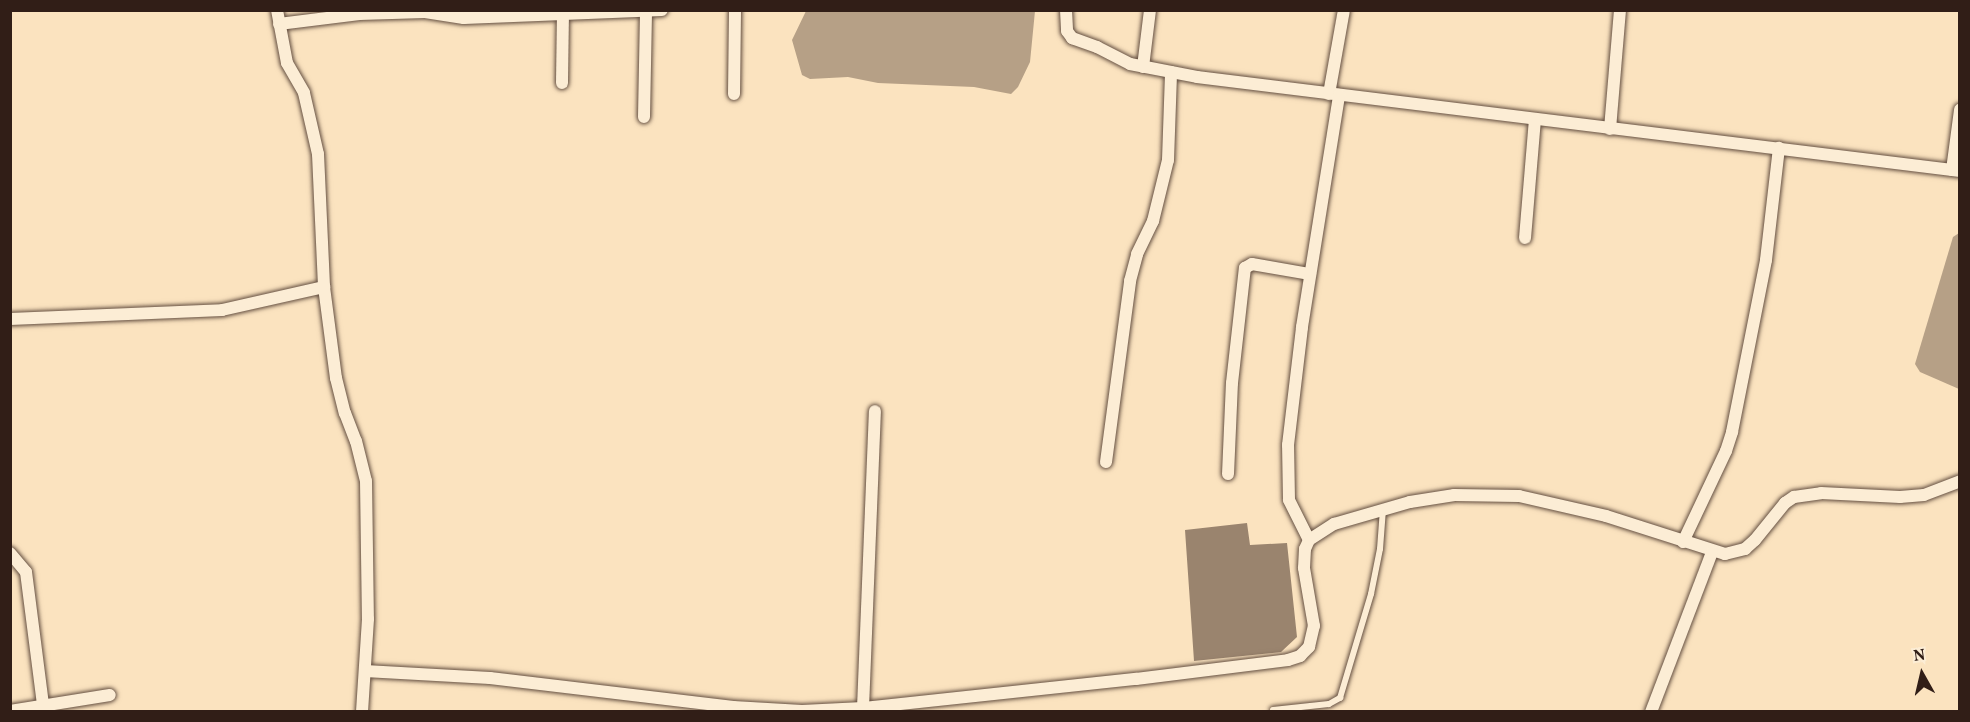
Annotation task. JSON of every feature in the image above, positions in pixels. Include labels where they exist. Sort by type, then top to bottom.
[{"type":"street","points":[[277,10],[287,63],[304,93],[318,154],[324,287],[336,378],[366,481],[368,619],[362,711]]},
{"type":"street","points":[[279,24],[359,14],[425,12],[464,18],[525,13],[563,14],[662,10]]},
{"type":"street","points":[[734,94],[735,10]]},
{"type":"street","points":[[1066,10],[1067,32],[1072,38],[1097,47],[1130,64],[1143,67],[1334,95],[1956,170],[1959,110]]},
{"type":"street","points":[[1143,67],[1150,10]]},
{"type":"street","points":[[1309,540],[1289,500],[1287,478],[1292,404],[1344,10]]},
{"type":"street","points":[[1610,129],[1620,10]]},
{"type":"street","points":[[644,117],[646,11]]},
{"type":"street","points":[[562,83],[563,14]]},
{"type":"street","points":[[1106,462],[1130,280],[1137,254],[1153,221],[1168,160],[1171,72]]},
{"type":"street","points":[[1525,238],[1535,120]]},
{"type":"street","points":[[1683,542],[1726,451],[1732,432],[1766,260],[1779,148]]},
{"type":"street","points":[[1228,474],[1232,383],[1245,268],[1251,264],[1310,274]]},
{"type":"street","points":[[10,319],[222,310],[324,287]]},
{"type":"street","points":[[863,708],[875,411]]},
{"type":"street","points":[[365,671],[555,684],[732,709],[802,711],[895,708],[1265,663],[1300,656],[1309,648],[1314,626],[1304,568],[1305,549],[1309,540],[1334,524],[1410,502],[1454,495],[1519,496],[1606,516],[1712,552],[1725,554],[1745,549],[1785,503],[1794,497],[1821,493],[1900,497],[1924,495],[1959,481]]},
{"type":"street","points":[[1652,711],[1712,552]]},
{"type":"street","points":[[10,553],[26,572],[44,709]]},
{"type":"street","points":[[10,711],[44,709],[110,695]]},
{"type":"lane","points":[[1273,710],[1329,704],[1340,698],[1371,594],[1380,549],[1383,510]]},
{"type":"shaded area","points":[[806,11],[1035,11],[1030,62],[1018,87],[1011,94],[974,87],[878,83],[848,77],[810,79],[802,75],[792,40]]},
{"type":"shaded area","points":[[1959,233],[1959,389],[1920,372],[1915,364],[1953,237]]},
{"type":"building","points":[[1247,523],[1250,545],[1287,543],[1297,637],[1281,652],[1194,661],[1185,530]]}]
